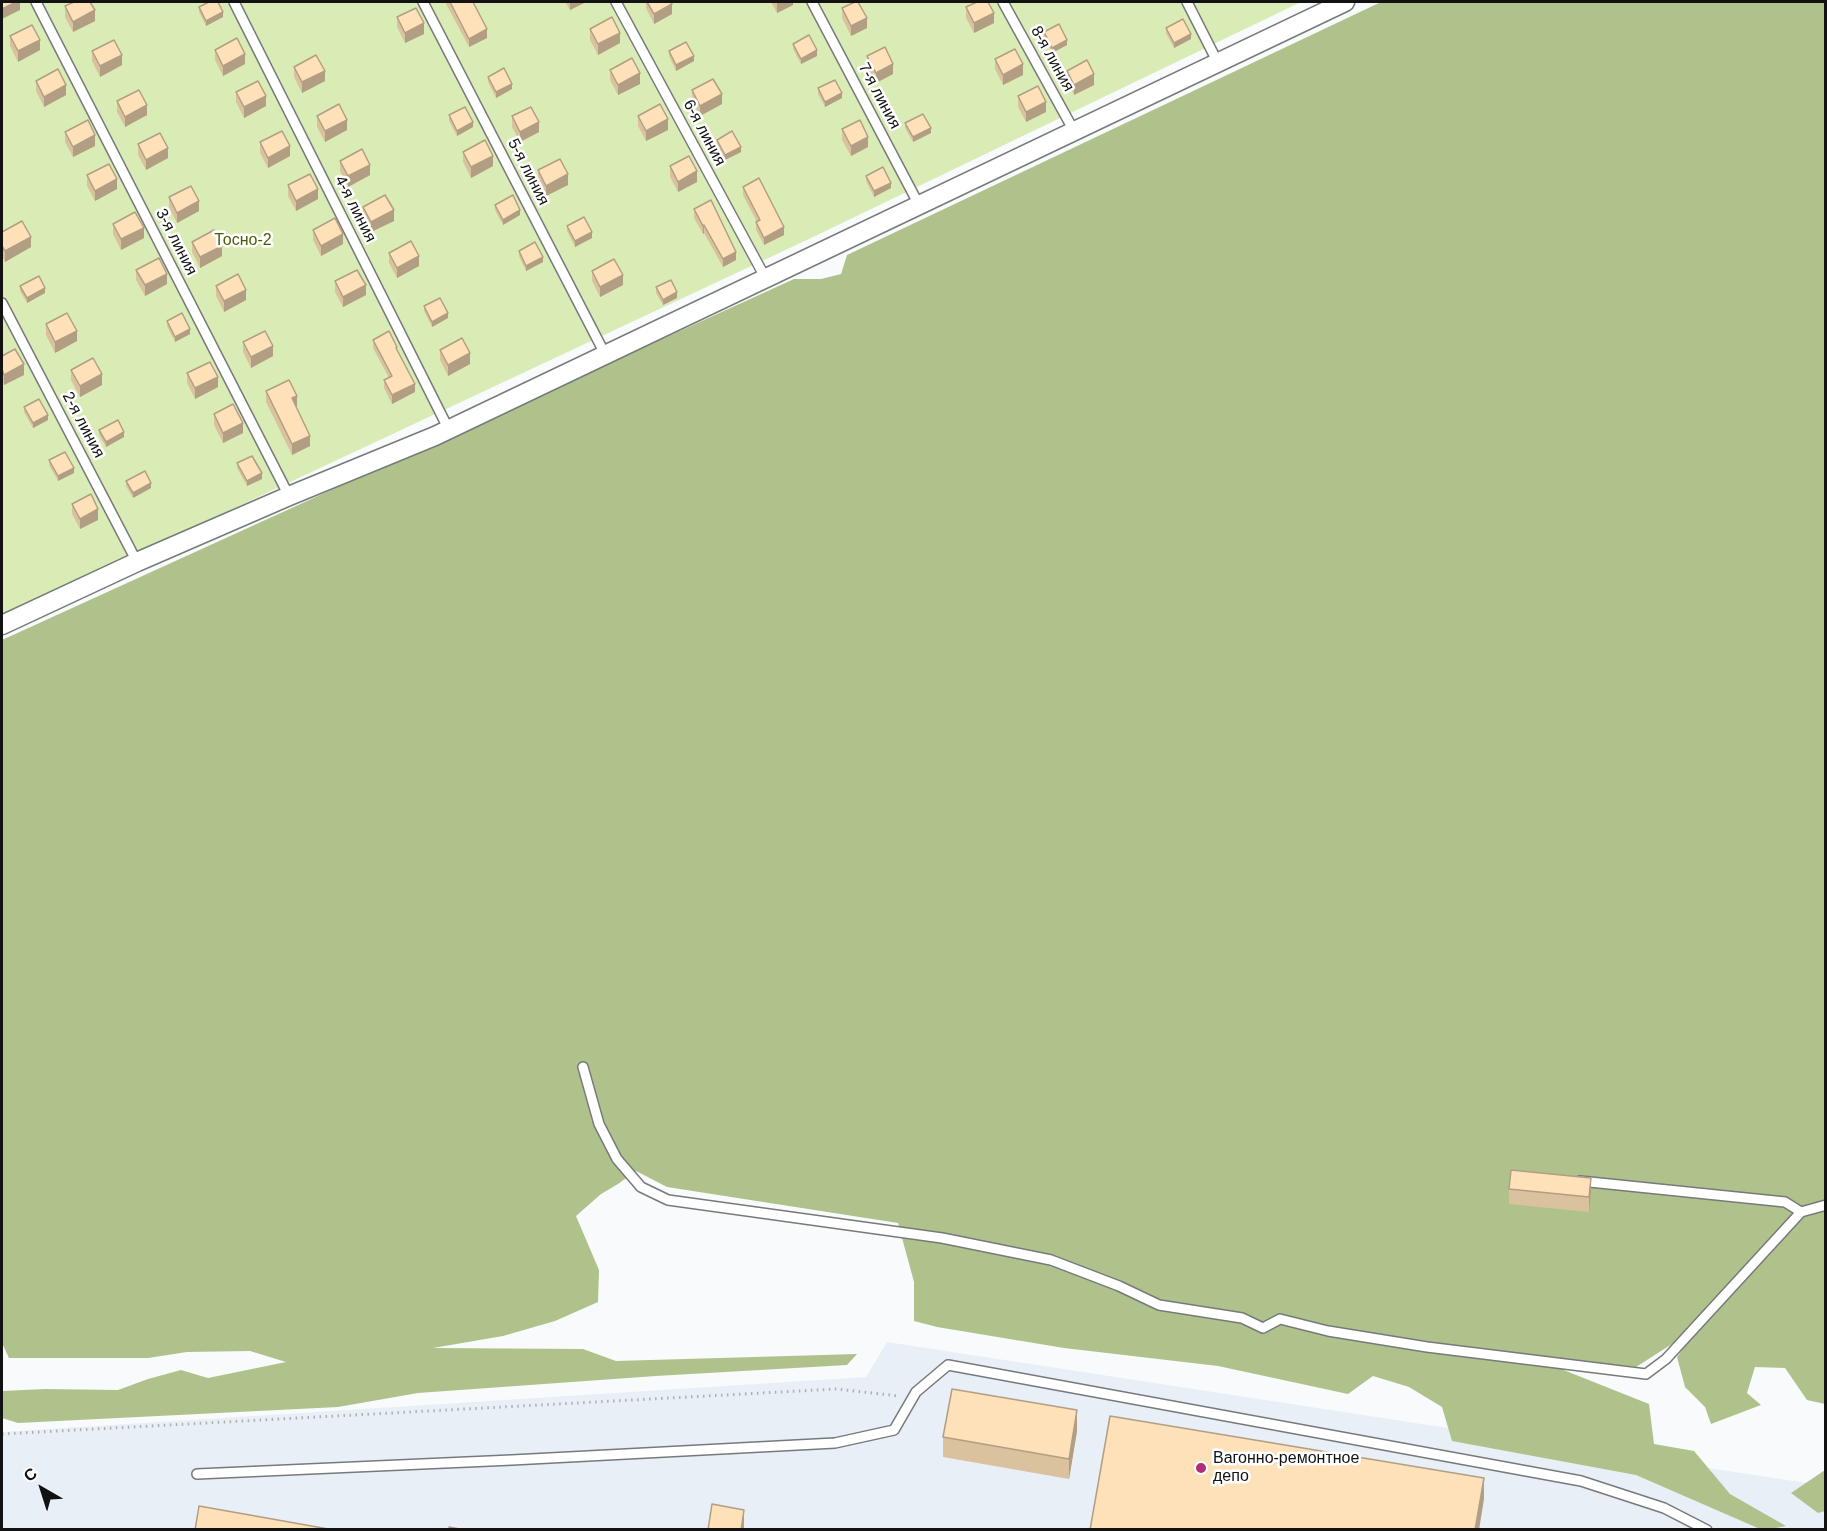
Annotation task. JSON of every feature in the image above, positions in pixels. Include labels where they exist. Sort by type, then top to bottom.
[{"type":"street","points":[[2,625],[137,562],[449,430],[1218,63],[1319,11],[1346,2]]},
{"type":"lane","name":"3-я линия","points":[[36,2],[289,496]]},
{"type":"lane","name":"4-я линия","points":[[234,2],[449,430]]},
{"type":"lane","name":"5-я линия","points":[[423,2],[606,356]]},
{"type":"lane","name":"6-я линия","points":[[616,2],[766,279]]},
{"type":"lane","name":"7-я линия","points":[[812,2],[919,205]]},
{"type":"lane","name":"8-я линия","points":[[1003,2],[1074,132]]},
{"type":"lane","points":[[1187,2],[1218,63]]},
{"type":"lane","name":"2-я линия","points":[[2,303],[137,562]]},
{"type":"lane","points":[[583,1067],[599,1124],[617,1159],[641,1187],[669,1200],[942,1238],[1051,1260],[1119,1286],[1159,1305],[1242,1318],[1263,1328],[1280,1318],[1328,1331],[1427,1347],[1646,1374],[1666,1359],[1801,1212],[1826,1205]]},
{"type":"lane","points":[[1575,1181],[1785,1202],[1801,1212]]},
{"type":"lane","points":[[197,1474],[835,1443],[894,1430],[916,1392],[948,1365],[1581,1481],[1664,1508],[1707,1530]]},
{"type":"path","points":[[2,1434],[836,1389],[913,1398]]},
{"type":"shaded area","points":[[887,1342],[1826,1486],[1825,1530],[2,1530],[2,1432],[866,1377]]},
{"type":"green space","name":"Тосно-2","points":[[2,2],[1301,2],[809,239],[2,617]]},
{"type":"green space","points":[[1381,2],[1825,2],[1825,1404],[1807,1400],[1785,1368],[1755,1367],[1747,1393],[1761,1405],[1711,1424],[1705,1407],[1685,1387],[1677,1357],[1694,1334],[1672,1344],[1636,1367],[1575,1360],[1512,1357],[1551,1365],[1649,1404],[1654,1444],[1694,1451],[1730,1494],[1786,1526],[1760,1529],[1636,1475],[1452,1441],[1442,1407],[1409,1387],[1373,1376],[1348,1394],[1218,1366],[1064,1348],[937,1327],[914,1321],[914,1282],[898,1223],[667,1187],[636,1171],[601,1194],[576,1216],[599,1270],[598,1302],[555,1321],[503,1336],[433,1348],[583,1349],[616,1361],[857,1354],[847,1365],[418,1393],[338,1407],[18,1423],[2,1418],[2,1391],[118,1390],[181,1370],[208,1378],[286,1362],[250,1351],[187,1352],[148,1358],[9,1358],[2,1343],[2,640],[794,279],[821,279],[841,274],[847,255]]},
{"type":"green space","points":[[1825,1470],[1825,1511],[1818,1513],[1791,1493]]},
{"type":"building","points":[[2,2],[16,2],[2,9]]},
{"type":"building","points":[[74,2],[90,2],[95,10],[73,22],[65,6]]},
{"type":"building","points":[[209,2],[218,2],[223,12],[206,21],[199,7]]},
{"type":"building","points":[[450,2],[473,2],[487,29],[469,39]]},
{"type":"building","points":[[647,2],[670,2],[672,4],[654,14]]},
{"type":"building","points":[[858,2],[867,18],[851,26],[842,8]]},
{"type":"building","points":[[977,2],[988,2],[994,13],[974,23],[966,7]]},
{"type":"building","points":[[416,8],[424,23],[405,33],[397,17]]},
{"type":"building","points":[[612,17],[620,33],[598,44],[590,29]]},
{"type":"building","points":[[1183,19],[1191,34],[1174,43],[1166,28]]},
{"type":"building","points":[[1059,24],[1067,40],[1052,48],[1044,32]]},
{"type":"building","points":[[32,25],[40,40],[18,51],[10,36]]},
{"type":"building","points":[[809,35],[817,50],[801,59],[793,44]]},
{"type":"building","points":[[237,38],[245,54],[223,66],[215,50]]},
{"type":"building","points":[[114,40],[122,55],[100,66],[92,51]]},
{"type":"building","points":[[686,42],[694,56],[676,65],[669,51]]},
{"type":"building","points":[[885,47],[893,64],[876,73],[867,56]]},
{"type":"building","points":[[1015,49],[1023,64],[1003,75],[995,59]]},
{"type":"building","points":[[316,55],[325,71],[302,82],[294,67]]},
{"type":"building","points":[[632,58],[640,73],[618,85],[610,70]]},
{"type":"building","points":[[1087,60],[1094,74],[1074,85],[1067,71]]},
{"type":"building","points":[[504,68],[512,84],[496,92],[488,77]]},
{"type":"building","points":[[58,69],[66,85],[44,97],[36,81]]},
{"type":"building","points":[[713,79],[722,94],[700,106],[692,90]]},
{"type":"building","points":[[835,80],[842,93],[825,102],[818,88]]},
{"type":"building","points":[[258,81],[266,96],[244,107],[236,92]]},
{"type":"building","points":[[1038,86],[1046,102],[1026,112],[1018,96]]},
{"type":"building","points":[[139,90],[147,105],[125,117],[117,101]]},
{"type":"building","points":[[339,104],[347,120],[325,131],[317,116]]},
{"type":"building","points":[[660,104],[668,119],[646,131],[638,116]]},
{"type":"building","points":[[465,107],[473,122],[457,131],[449,115]]},
{"type":"building","points":[[531,107],[539,122],[520,132],[512,116]]},
{"type":"building","points":[[923,114],[931,128],[913,137],[905,123]]},
{"type":"building","points":[[88,120],[95,135],[73,147],[65,132]]},
{"type":"building","points":[[860,120],[868,137],[851,146],[842,129]]},
{"type":"building","points":[[282,131],[290,146],[268,158],[260,142]]},
{"type":"building","points":[[732,131],[741,147],[725,155],[717,140]]},
{"type":"building","points":[[160,133],[168,148],[146,160],[138,144]]},
{"type":"building","points":[[485,140],[493,156],[471,167],[463,152]]},
{"type":"building","points":[[362,149],[370,165],[348,176],[340,161]]},
{"type":"building","points":[[689,156],[697,171],[678,182],[670,166]]},
{"type":"building","points":[[560,159],[568,174],[546,186],[538,170]]},
{"type":"building","points":[[109,164],[117,179],[95,191],[87,175]]},
{"type":"building","points":[[883,167],[891,183],[874,191],[866,176]]},
{"type":"building","points":[[310,174],[318,189],[296,201],[288,185]]},
{"type":"building","points":[[759,178],[784,227],[764,238],[756,222],[760,220],[743,187]]},
{"type":"building","points":[[191,186],[199,201],[177,213],[169,197]]},
{"type":"building","points":[[385,195],[394,210],[371,222],[363,207]]},
{"type":"building","points":[[513,195],[520,210],[503,220],[495,205]]},
{"type":"building","points":[[711,200],[736,252],[723,259],[694,209]]},
{"type":"building","points":[[135,212],[144,228],[121,239],[113,224]]},
{"type":"building","points":[[584,217],[592,232],[575,241],[567,226]]},
{"type":"building","points":[[335,218],[343,234],[321,246],[313,230]]},
{"type":"building","points":[[22,221],[31,237],[5,251],[2,246],[2,232]]},
{"type":"building","points":[[214,230],[222,246],[200,257],[192,242]]},
{"type":"building","points":[[411,241],[419,256],[397,268],[389,253]]},
{"type":"building","points":[[535,242],[543,257],[526,266],[519,251]]},
{"type":"building","points":[[159,258],[167,274],[145,285],[136,270]]},
{"type":"building","points":[[614,259],[623,275],[600,287],[592,271]]},
{"type":"building","points":[[357,270],[366,285],[343,297],[335,281]]},
{"type":"building","points":[[238,274],[246,290],[224,301],[216,286]]},
{"type":"building","points":[[39,276],[45,288],[27,298],[20,286]]},
{"type":"building","points":[[671,280],[677,292],[663,300],[656,287]]},
{"type":"building","points":[[440,298],[448,313],[432,322],[424,306]]},
{"type":"building","points":[[67,313],[77,331],[55,342],[46,324]]},
{"type":"building","points":[[182,313],[190,329],[175,337],[167,321]]},
{"type":"building","points":[[265,331],[273,346],[251,357],[243,342]]},
{"type":"building","points":[[389,331],[415,384],[392,395],[384,380],[392,376],[373,340]]},
{"type":"building","points":[[462,338],[470,353],[448,365],[440,350]]},
{"type":"building","points":[[15,349],[24,364],[4,375],[2,356]]},
{"type":"building","points":[[93,358],[102,374],[80,386],[71,370]]},
{"type":"building","points":[[210,362],[218,377],[195,388],[187,373]]},
{"type":"building","points":[[289,380],[297,396],[292,398],[310,436],[292,444],[266,391]]},
{"type":"building","points":[[39,399],[48,415],[33,423],[24,407]]},
{"type":"building","points":[[233,404],[243,423],[223,433],[214,414]]},
{"type":"building","points":[[118,420],[124,432],[106,442],[99,430]]},
{"type":"building","points":[[65,452],[74,468],[58,476],[49,460]]},
{"type":"building","points":[[252,456],[262,473],[247,481],[237,463]]},
{"type":"building","points":[[145,471],[151,483],[133,493],[126,481]]},
{"type":"building","points":[[91,494],[98,509],[80,519],[72,504]]},
{"type":"building","points":[[1511,1170],[1591,1178],[1589,1197],[1509,1189]]},
{"type":"building","points":[[952,1389],[1077,1410],[1069,1459],[943,1437]]},
{"type":"building","name":"Вагонно-ремонтное депо","points":[[1110,1416],[1484,1478],[1475,1530],[1090,1530]]},
{"type":"building","points":[[712,1504],[744,1510],[741,1530],[708,1530]]},
{"type":"building","points":[[199,1506],[334,1530],[195,1530]]},
{"type":"building","points":[[449,1527],[465,1530],[449,1530]]},
{"type":"place","name":"Вагонно-ремонтное депо","points":[[1201,1468]]}]
